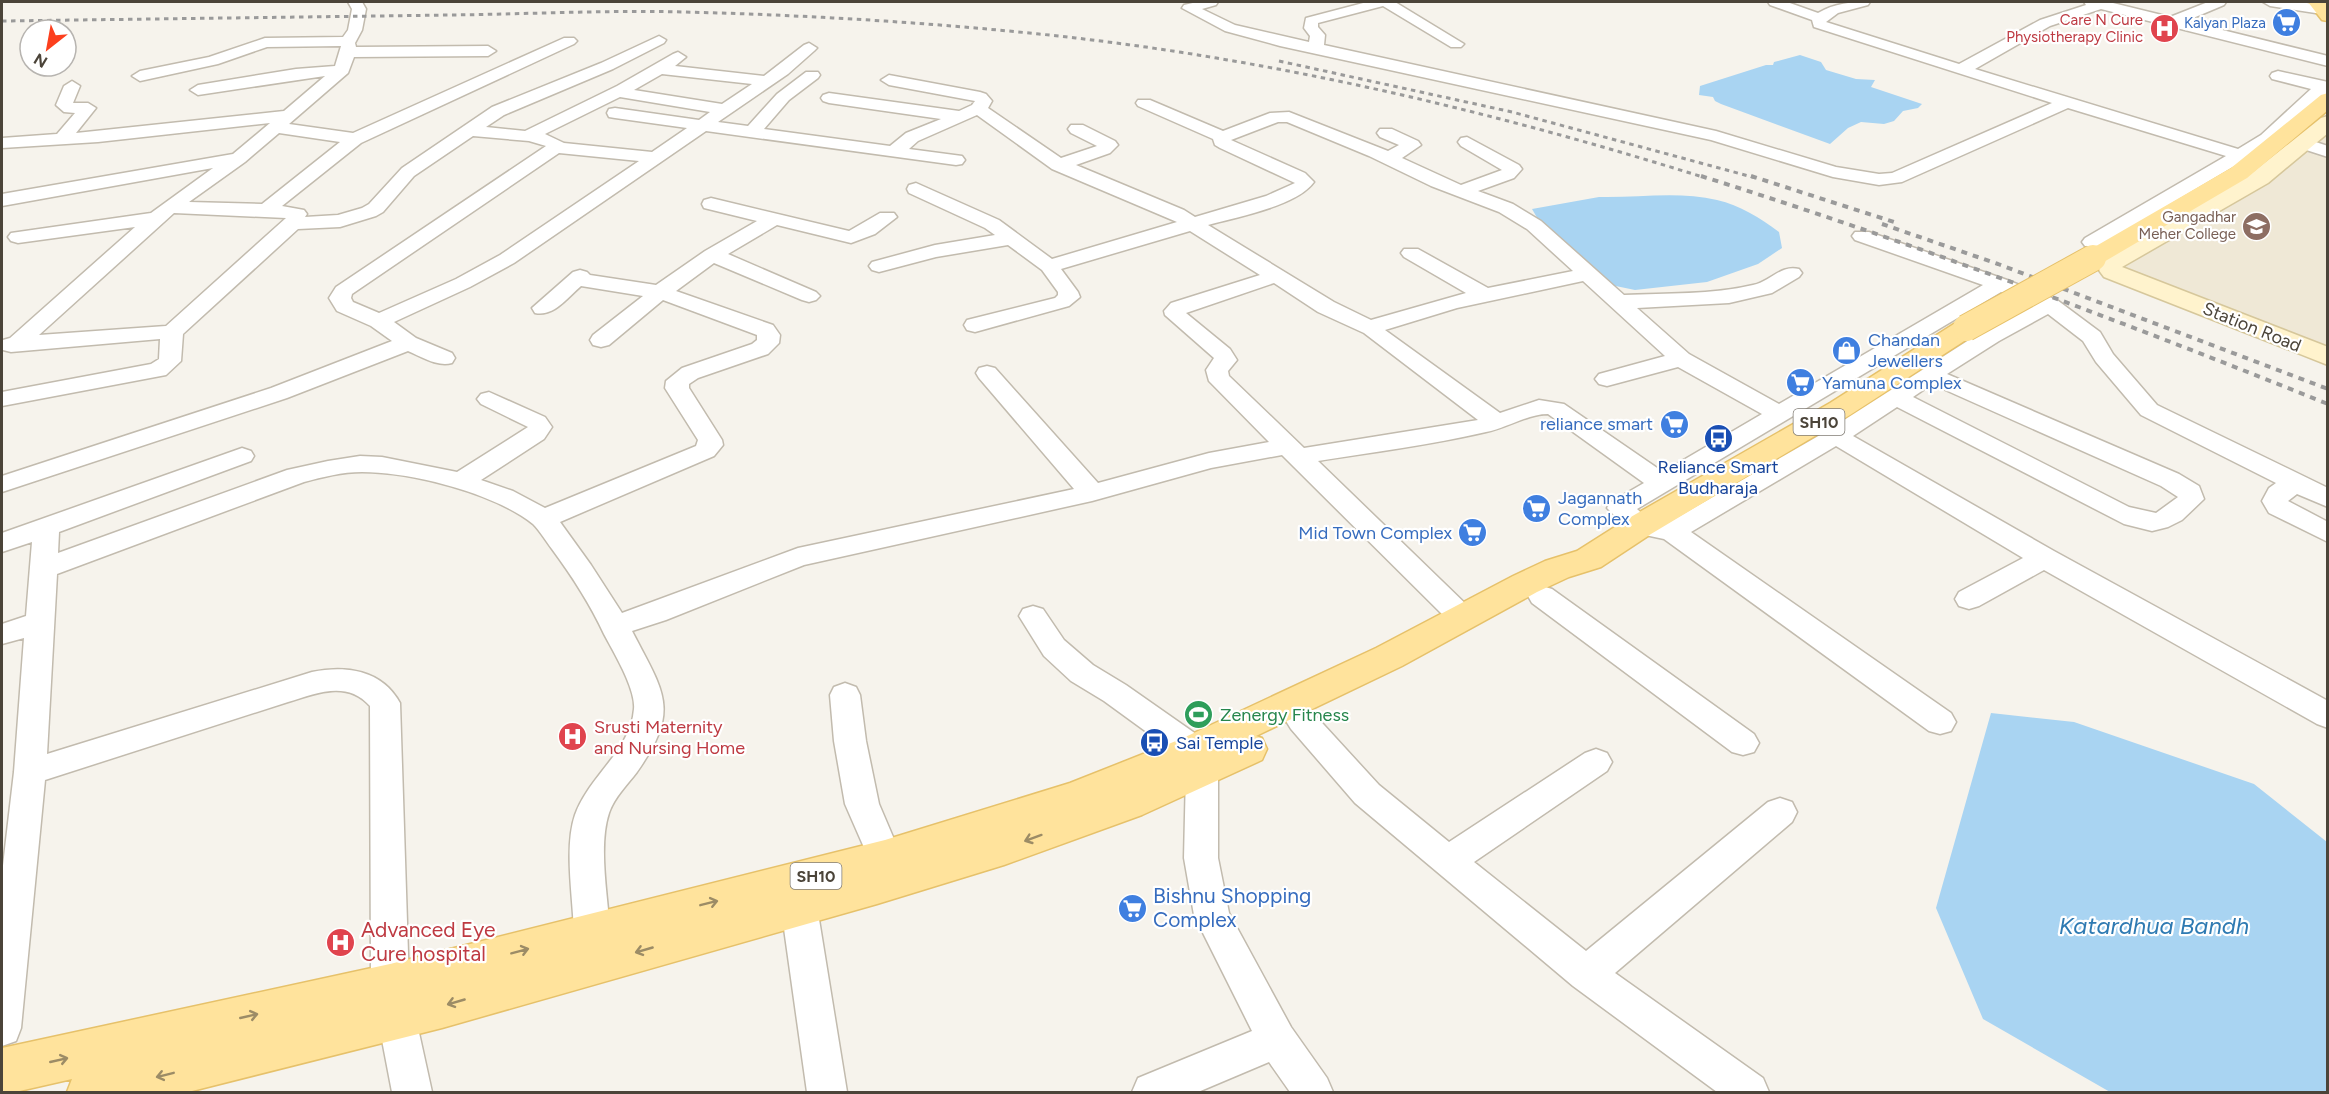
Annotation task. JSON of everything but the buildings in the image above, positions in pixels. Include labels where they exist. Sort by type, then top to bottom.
[{"type":"main road","name":"SH10","points":[[2,1072],[394,1002],[799,907],[1002,849],[1119,808],[1198,762],[1463,618],[1557,569],[1589,559],[1667,508],[1840,409],[1966,328],[2094,258],[2239,173],[2326,91]]},
{"type":"main road","name":"SH10","points":[[91,1092],[202,1079],[394,1002],[592,932],[885,858],[1079,796],[1198,762],[1302,721],[1573,581],[1589,559]]},
{"type":"street","points":[[10,345],[163,213],[239,158],[281,122],[346,55],[355,30],[359,9],[355,2]]},
{"type":"street","points":[[1211,2],[1189,8],[1230,28],[1503,90],[1645,119],[1760,148],[1843,174],[1885,181],[2069,101]]},
{"type":"street","points":[[1316,48],[1318,35],[1311,28],[1311,21],[1381,2]]},
{"type":"street","points":[[1386,2],[1456,44]]},
{"type":"street","points":[[1775,2],[1843,7]]},
{"type":"street","points":[[1810,2],[1843,7]]},
{"type":"street","points":[[1960,69],[1975,63],[2045,23],[2099,2],[2328,61]]},
{"type":"street","points":[[2172,22],[2218,2]]},
{"type":"street","points":[[2270,2],[2322,9]]},
{"type":"street","points":[[1843,7],[1818,21],[1822,25],[1981,76],[2241,155]]},
{"type":"street","points":[[293,224],[340,221],[369,212],[376,208],[408,171],[468,130],[514,103],[607,66],[659,40]]},
{"type":"street","points":[[140,76],[213,61],[265,43],[339,41],[346,55]]},
{"type":"street","points":[[266,210],[355,139],[569,41]]},
{"type":"street","points":[[379,321],[481,275],[652,157],[725,110],[809,48]]},
{"type":"street","points":[[198,90],[296,74],[346,55],[488,51]]},
{"type":"street","points":[[526,137],[602,98],[620,92],[678,57]]},
{"type":"street","points":[[660,69],[766,81]]},
{"type":"street","points":[[753,131],[783,97],[812,75]]},
{"type":"street","points":[[1959,87],[1981,76]]},
{"type":"street","points":[[2278,76],[2326,91]]},
{"type":"street","points":[[889,80],[980,97],[984,101],[970,113],[912,137],[894,152]]},
{"type":"street","points":[[63,138],[88,108],[70,108],[64,105],[72,86]]},
{"type":"street","points":[[2092,242],[2267,139],[2326,91]]},
{"type":"street","points":[[620,92],[725,110]]},
{"type":"street","points":[[829,98],[970,113],[1000,122],[1058,165],[1161,206],[1192,222],[1326,307],[1373,329],[1375,333],[1497,422]]},
{"type":"street","points":[[1144,103],[1223,137],[1276,117],[1289,117],[1389,158],[1426,177],[1521,215],[1681,359],[1781,415]]},
{"type":"street","points":[[615,113],[956,160]]},
{"type":"street","points":[[2,143],[281,122],[355,139]]},
{"type":"street","points":[[1058,165],[1104,149],[1109,145],[1077,129]]},
{"type":"street","points":[[468,130],[552,141],[556,147]]},
{"type":"street","points":[[1386,133],[1412,145],[1389,158]]},
{"type":"street","points":[[890,134],[912,137]]},
{"type":"street","points":[[2317,136],[2328,152]]},
{"type":"street","name":"Station Road","points":[[2317,136],[2260,178],[2120,256],[2107,266],[2108,269],[2328,357]]},
{"type":"street","points":[[1049,266],[1278,198],[1302,186],[1305,182],[1299,177],[1226,144],[1221,141],[1223,137]]},
{"type":"street","points":[[1463,190],[1508,174],[1513,169],[1467,142]]},
{"type":"street","points":[[444,358],[408,343],[379,321],[345,306],[340,298],[343,291],[556,147],[652,157]]},
{"type":"street","points":[[2,200],[239,158]]},
{"type":"street","points":[[916,189],[992,224],[1014,238],[1049,266],[1068,292],[1069,297],[1062,302],[975,325]]},
{"type":"street","points":[[711,204],[776,218],[842,236],[858,235],[881,238],[913,256]]},
{"type":"street","points":[[10,345],[172,332],[293,224],[296,213],[266,210],[163,213],[18,237]]},
{"type":"street","points":[[881,238],[886,217]]},
{"type":"street","points":[[601,340],[660,292],[711,255],[776,218]]},
{"type":"street","points":[[1862,236],[2000,285],[2049,305],[2092,337],[2104,357],[2149,410],[2328,499]]},
{"type":"street","points":[[879,266],[961,246],[1014,238]]},
{"type":"street","points":[[1411,253],[1486,296]]},
{"type":"street","points":[[711,255],[809,296]]},
{"type":"street","points":[[1619,302],[1729,297],[1765,289],[1792,273]]},
{"type":"street","points":[[1373,329],[1381,323],[1453,302],[1588,274]]},
{"type":"street","points":[[1276,276],[1179,308],[1175,311],[1176,315],[1222,354],[1226,360],[1217,370],[1221,381],[1463,618]]},
{"type":"street","points":[[543,308],[578,278],[660,292],[765,330],[769,335],[768,343],[748,354],[690,373],[678,381],[677,388],[710,440],[711,445],[705,451],[543,519]]},
{"type":"street","points":[[1667,508],[1781,415],[2000,285]]},
{"type":"street","points":[[1667,508],[1836,436],[1991,336],[2049,305]]},
{"type":"street","points":[[2,399],[158,370],[171,361],[172,332]]},
{"type":"street","points":[[2,484],[279,393],[408,343]]},
{"type":"street","points":[[1607,379],[1681,359]]},
{"type":"street","points":[[987,373],[1092,493]]},
{"type":"street","points":[[1897,398],[2120,513],[2140,521],[2155,523],[2166,521],[2191,499],[2190,492],[2170,480],[1930,375]]},
{"type":"street","points":[[460,482],[535,434],[540,427],[537,422],[489,399]]},
{"type":"street","points":[[616,625],[656,613],[798,557],[1092,493],[1209,461],[1448,434],[1497,422],[1534,407],[1546,406],[1556,409],[1667,508],[1940,722]]},
{"type":"street","points":[[1836,436],[2044,558],[2328,716]]},
{"type":"street","points":[[2,543],[242,456]]},
{"type":"street","points":[[45,568],[296,476],[359,464],[404,468],[460,482],[526,507],[543,519],[576,560],[616,625],[645,688],[650,707],[647,728],[591,815],[589,837],[592,932]]},
{"type":"street","points":[[2295,483],[2278,494],[2275,501],[2278,507],[2328,533]]},
{"type":"street","points":[[2,1028],[30,772],[46,527]]},
{"type":"street","points":[[1969,599],[2044,558]]},
{"type":"street","points":[[1542,596],[1743,743]]},
{"type":"street","points":[[1033,616],[1054,648],[1082,673],[1115,693],[1198,762],[1201,858],[1212,915],[1277,1040],[1313,1092]]},
{"type":"street","points":[[2,634],[41,622]]},
{"type":"street","points":[[30,772],[285,691],[327,680],[357,680],[376,692],[384,703],[394,1002],[412,1092]]},
{"type":"street","points":[[845,695],[850,741],[862,804],[885,858]]},
{"type":"street","points":[[1302,721],[1336,762],[1367,794],[1586,974],[1749,1092]]},
{"type":"street","points":[[1449,861],[1596,762]]},
{"type":"street","points":[[1586,974],[1780,812]]},
{"type":"street","points":[[799,907],[826,1092]]},
{"type":"street","points":[[1152,1092],[1277,1040]]},
{"type":"shaded area","name":"Gangadhar Meher College","points":[[2327,126],[2327,351],[2109,267]]},
{"type":"water","points":[[1800,55],[1821,62],[1826,70],[1856,79],[1875,80],[1871,87],[1922,104],[1918,108],[1903,111],[1894,121],[1884,124],[1861,122],[1848,128],[1830,144],[1721,104],[1713,97],[1699,95],[1700,86]]},
{"type":"water","points":[[1688,196],[1725,202],[1750,213],[1779,232],[1782,248],[1758,264],[1707,282],[1635,290],[1606,284],[1539,221],[1532,209],[1599,197]]},
{"type":"water","name":"Katardhua Bandh","points":[[1991,713],[2074,722],[2254,784],[2327,842],[2327,1092],[2110,1092],[1983,1019],[1936,908]]},
{"type":"railway","points":[[2,21],[656,12],[818,17],[1039,34],[1208,57],[1376,89],[1542,130],[1706,178]]},
{"type":"railway","points":[[1279,61],[1512,112],[1756,178]]},
{"type":"railway","points":[[1701,176],[1860,228],[2017,284],[2328,404]]},
{"type":"railway","points":[[1751,176],[1894,222]]},
{"type":"railway","points":[[1882,224],[1998,264],[2328,389]]},
{"type":"place","name":"Kalyan Plaza","points":[[2287,23]]},
{"type":"place","name":"Care N Cure Physiotherapy Clinic","points":[[2164,29]]},
{"type":"place","name":"Gangadhar Meher College","points":[[2257,226]]},
{"type":"place","name":"Chandan Jewellers","points":[[1847,350]]},
{"type":"place","name":"Yamuna Complex","points":[[1801,383]]},
{"type":"place","name":"reliance smart","points":[[1674,424]]},
{"type":"place","name":"Reliance Smart Budharaja","points":[[1718,438]]},
{"type":"place","name":"Jagannath Complex","points":[[1537,508]]},
{"type":"place","name":"Mid Town Complex","points":[[1473,533]]},
{"type":"place","name":"Zenergy Fitness","points":[[1199,715]]},
{"type":"place","name":"Srusti Maternity and Nursing Home","points":[[573,737]]},
{"type":"place","name":"Sai Temple","points":[[1155,743]]},
{"type":"place","name":"Bishnu Shopping Complex","points":[[1132,908]]},
{"type":"place","name":"Advanced Eye Cure hospital","points":[[340,942]]}]
